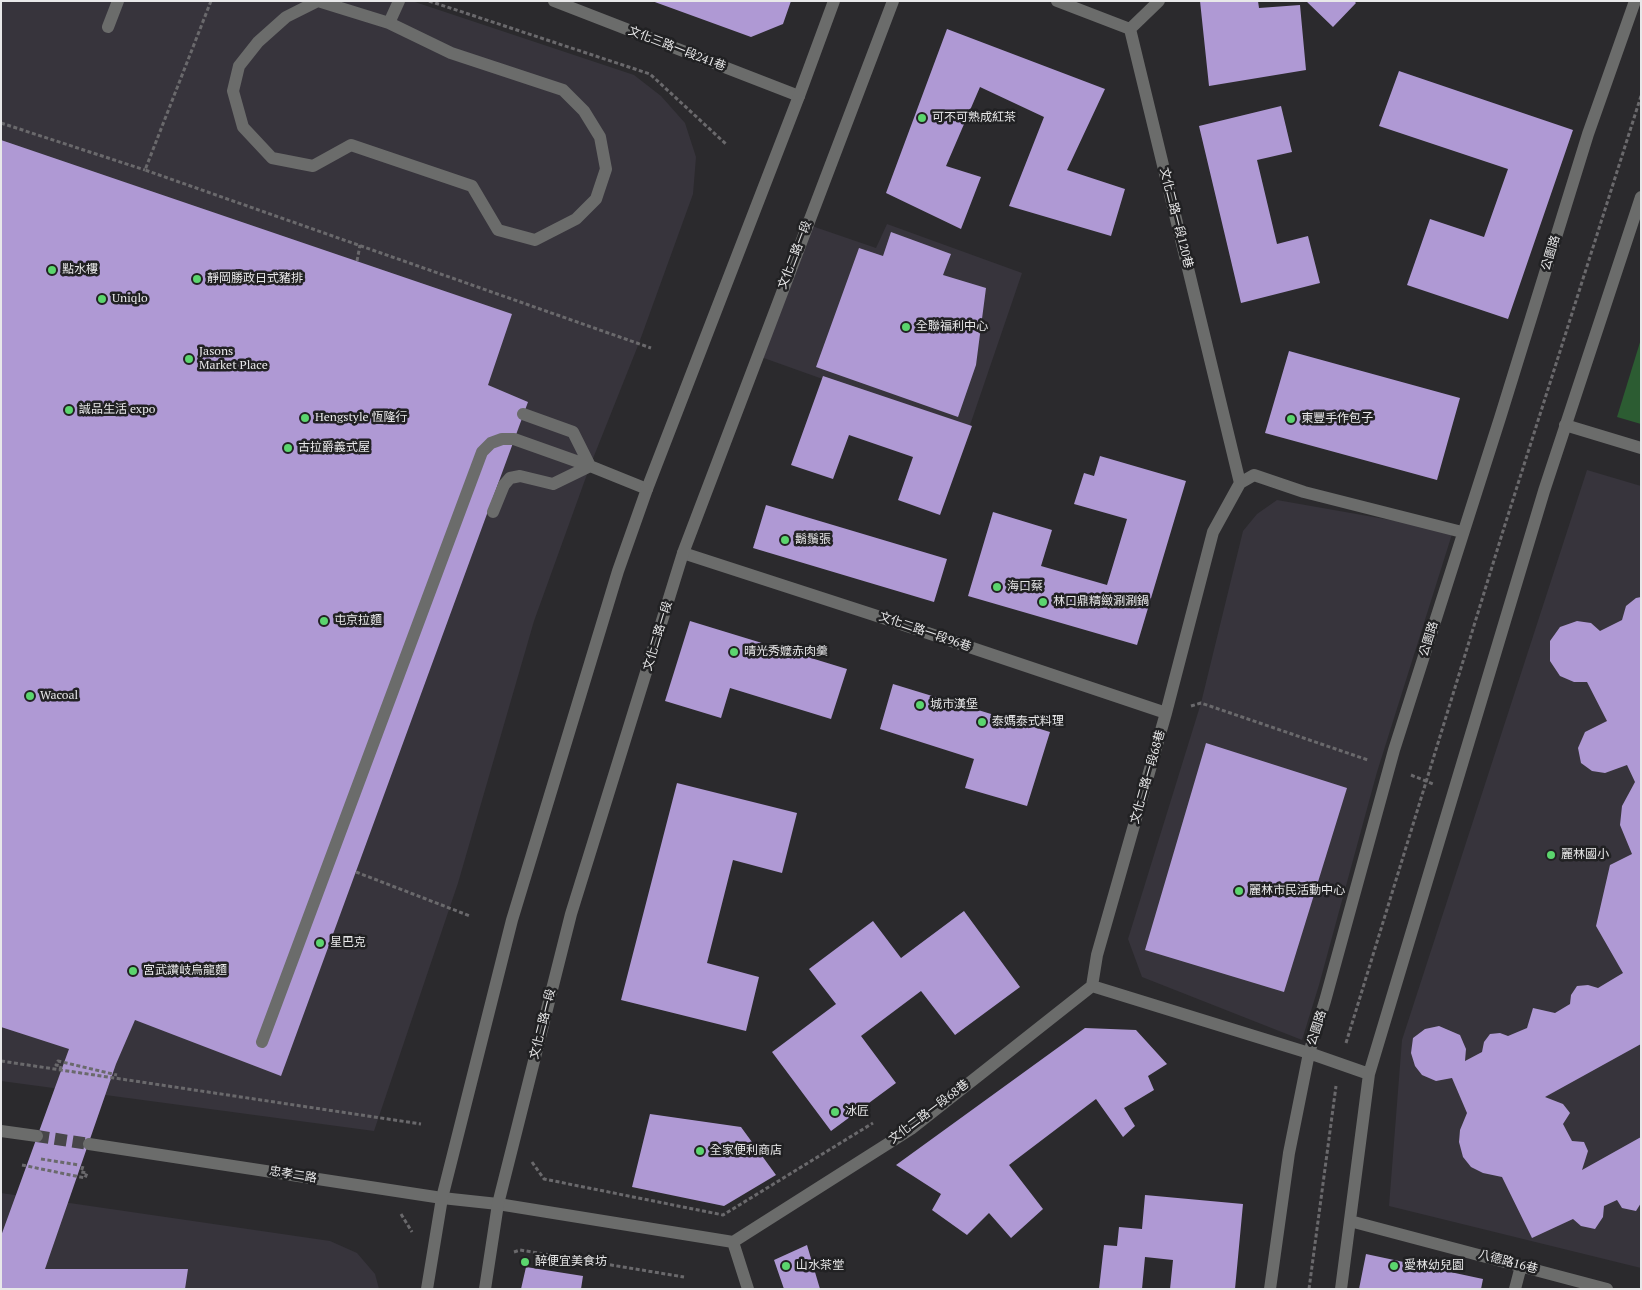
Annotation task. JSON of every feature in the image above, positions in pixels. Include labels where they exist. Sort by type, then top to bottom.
[{"type":"street","points":[[108,28],[118,1]]},
{"type":"street","points":[[318,1],[389,23],[451,53],[563,90],[584,111],[600,137],[606,169],[596,199],[576,219],[535,240],[498,230],[472,186],[350,145],[313,166],[272,158],[244,126],[233,91],[239,66],[258,42],[286,17],[318,1]]},
{"type":"street","points":[[389,23],[399,1]]},
{"type":"street","name":"文化三路一段241巷","points":[[554,1],[800,96]]},
{"type":"street","points":[[427,1289],[442,1198],[512,920],[618,570],[647,489],[800,96],[834,1]]},
{"type":"street","name":"文化二路一段","points":[[484,1289],[498,1204],[571,914],[683,553],[893,1]]},
{"type":"street","points":[[1057,1],[1130,29],[1158,1]]},
{"type":"street","name":"公園路","points":[[1270,1289],[1289,1153],[1309,1053],[1390,767],[1588,134],[1635,1]]},
{"type":"street","name":"文化二路一段120巷","points":[[1130,29],[1240,483]]},
{"type":"street","points":[[1341,1289],[1368,1074],[1544,491],[1641,197]]},
{"type":"street","points":[[523,414],[573,432],[590,466]]},
{"type":"street","points":[[1565,426],[1641,448]]},
{"type":"street","points":[[262,1042],[482,452],[491,443],[502,439],[514,439],[647,489]]},
{"type":"street","points":[[493,512],[504,485],[510,478],[520,476],[553,484],[590,466]]},
{"type":"street","points":[[1240,483],[1254,475],[1304,492],[1462,532]]},
{"type":"street","name":"文化二路一段68巷","points":[[733,1242],[911,1129],[1092,986],[1096,955],[1166,712],[1213,532],[1240,483]]},
{"type":"street","name":"文化二路一段96巷","points":[[683,553],[1166,712]]},
{"type":"street","points":[[1092,986],[1309,1053],[1368,1074]]},
{"type":"street","points":[[1,1131],[37,1136]]},
{"type":"street","name":"忠孝二路","points":[[89,1144],[442,1198],[498,1204]]},
{"type":"street","points":[[498,1204],[733,1242],[748,1289]]},
{"type":"street","name":"八德路16巷","points":[[1350,1221],[1608,1289]]},
{"type":"street","points":[[1515,1289],[1521,1266]]},
{"type":"path","points":[[146,170],[210,1]]},
{"type":"path","points":[[429,1],[650,74],[727,145]]},
{"type":"path","points":[[1,123],[146,170],[652,348]]},
{"type":"path","points":[[357,261],[360,245]]},
{"type":"path","points":[[1166,712],[1201,703],[1390,767],[1453,791]]},
{"type":"path","points":[[356,872],[470,916]]},
{"type":"path","points":[[1,1061],[421,1124]]},
{"type":"path","points":[[60,1070],[61,1066],[56,1065],[58,1061],[117,1075]]},
{"type":"path","points":[[528,1156],[544,1179],[723,1215],[874,1123]]},
{"type":"path","points":[[22,1165],[85,1178],[87,1174],[81,1172],[83,1166],[38,1159]]},
{"type":"path","points":[[396,1210],[415,1237]]},
{"type":"path","points":[[510,1254],[520,1250],[684,1277]]},
{"type":"shaded area","points":[[1,1],[412,1],[634,75],[661,96],[685,123],[696,157],[693,194],[639,343],[590,466],[534,621],[458,883],[374,1131],[1,1081]]},
{"type":"shaded area","name":"全聯福利中心","points":[[887,224],[1022,273],[968,431],[761,357],[809,225],[876,248]]},
{"type":"shaded area","name":"麗林國小","points":[[1587,470],[1641,486],[1641,1268],[1389,1206],[1402,1040]]},
{"type":"shaded area","points":[[1277,500],[1453,531],[1377,772],[1319,985],[1302,1040],[1142,977],[1128,939],[1201,703],[1243,531],[1257,514]]},
{"type":"shaded area","points":[[1,1193],[330,1241],[357,1253],[375,1274],[379,1289],[1,1289]]},
{"type":"green space","points":[[1641,339],[1641,424],[1617,417]]},
{"type":"building","points":[[652,1],[791,1],[783,24],[751,37]]},
{"type":"building","points":[[1200,1],[1258,1],[1259,8],[1300,5],[1306,70],[1209,86]]},
{"type":"building","points":[[1306,1],[1354,1],[1356,3],[1333,27]]},
{"type":"building","points":[[947,29],[1105,89],[1067,170],[1125,189],[1111,236],[1009,206],[1044,117],[980,87],[946,166],[981,177],[961,229],[886,193]]},
{"type":"building","points":[[1399,71],[1573,130],[1508,319],[1407,285],[1430,219],[1484,237],[1508,169],[1379,126]]},
{"type":"building","points":[[1281,106],[1292,152],[1257,160],[1277,244],[1308,236],[1320,283],[1241,303],[1199,126]]},
{"type":"building","points":[[1,140],[512,314],[488,385],[528,402],[281,1076],[135,1020],[116,1064],[45,1269],[188,1269],[185,1289],[1,1289],[1,1236],[69,1049],[1,1027]]},
{"type":"building","name":"全聯福利中心","points":[[891,232],[951,254],[943,275],[986,288],[976,365],[958,417],[816,367],[859,248],[883,256]]},
{"type":"building","points":[[1289,351],[1460,398],[1437,480],[1265,433]]},
{"type":"building","points":[[823,376],[972,426],[940,515],[898,500],[913,457],[849,435],[833,479],[791,465]]},
{"type":"building","points":[[1100,456],[1186,481],[1137,645],[968,596],[993,512],[1052,530],[1041,566],[1107,585],[1127,519],[1074,504],[1084,473],[1094,476]]},
{"type":"building","points":[[766,505],[947,559],[934,602],[753,548]]},
{"type":"building","points":[[1641,597],[1641,1044],[1545,1097],[1563,1104],[1570,1113],[1563,1124],[1572,1141],[1584,1142],[1588,1151],[1582,1170],[1641,1137],[1641,1203],[1636,1211],[1622,1208],[1617,1200],[1604,1206],[1603,1217],[1595,1229],[1581,1226],[1573,1219],[1532,1238],[1502,1177],[1483,1173],[1471,1167],[1463,1157],[1459,1142],[1460,1130],[1467,1113],[1452,1078],[1436,1081],[1422,1075],[1415,1066],[1411,1053],[1413,1038],[1425,1029],[1439,1026],[1460,1035],[1466,1049],[1465,1061],[1482,1052],[1484,1042],[1490,1034],[1500,1033],[1508,1036],[1527,1028],[1533,1008],[1555,1013],[1570,1004],[1571,995],[1577,986],[1588,985],[1598,988],[1623,973],[1596,926],[1610,865],[1632,854],[1620,825],[1622,806],[1635,782],[1627,765],[1605,773],[1592,771],[1581,763],[1578,748],[1585,732],[1607,721],[1587,682],[1574,682],[1560,676],[1550,661],[1550,641],[1560,627],[1577,621],[1591,623],[1600,631],[1622,620],[1626,606],[1636,598]]},
{"type":"building","points":[[690,621],[847,669],[831,719],[730,688],[721,718],[665,701]]},
{"type":"building","points":[[893,684],[1050,732],[1027,806],[965,788],[974,759],[880,729]]},
{"type":"building","name":"麗林市民活動中心","points":[[1206,743],[1347,788],[1284,992],[1145,950]]},
{"type":"building","points":[[677,783],[797,813],[782,873],[733,860],[707,963],[759,977],[746,1031],[621,1000]]},
{"type":"building","points":[[964,911],[1020,987],[955,1035],[921,991],[861,1036],[896,1083],[831,1131],[772,1052],[836,1004],[809,969],[873,921],[901,958]]},
{"type":"building","points":[[1085,1028],[1136,1030],[1167,1064],[1148,1076],[1154,1090],[1124,1108],[1135,1126],[1123,1137],[1096,1099],[1009,1165],[1043,1209],[1011,1238],[989,1213],[967,1235],[932,1210],[941,1194],[896,1165]]},
{"type":"building","name":"全家便利商店","points":[[650,1114],[741,1127],[776,1175],[724,1206],[632,1187]]},
{"type":"building","points":[[1145,1195],[1243,1204],[1235,1289],[1170,1289],[1173,1260],[1145,1257],[1142,1289],[1099,1289],[1104,1245],[1117,1246],[1119,1227],[1142,1229]]},
{"type":"building","points":[[807,1245],[820,1289],[784,1289],[774,1260]]},
{"type":"building","name":"愛林幼兒園","points":[[1366,1254],[1483,1279],[1481,1289],[1359,1289]]},
{"type":"building","points":[[526,1267],[583,1276],[581,1289],[521,1289]]},
{"type":"tunnel","points":[[37,1136],[89,1144]]},
{"type":"place","name":"可不可熟成紅茶","points":[[922,118]]},
{"type":"place","name":"點水樓","points":[[52,270]]},
{"type":"place","name":"靜岡勝政日式豬排","points":[[197,279]]},
{"type":"place","name":"Uniqlo","points":[[102,299]]},
{"type":"place","name":"全聯福利中心","points":[[906,327]]},
{"type":"place","name":"Jasons Market Place","points":[[189,359]]},
{"type":"place","name":"誠品生活 expo","points":[[69,410]]},
{"type":"place","name":"Hengstyle 恆隆行","points":[[305,418]]},
{"type":"place","name":"東豐手作包子","points":[[1291,419]]},
{"type":"place","name":"古拉爵義式屋","points":[[288,448]]},
{"type":"place","name":"鬍鬚張","points":[[785,540]]},
{"type":"place","name":"海口蔡","points":[[997,587]]},
{"type":"place","name":"林口鼎精緻涮涮鍋","points":[[1043,602]]},
{"type":"place","name":"屯京拉麵","points":[[324,621]]},
{"type":"place","name":"晴光秀嬤赤肉羹","points":[[734,652]]},
{"type":"place","name":"Wacoal","points":[[30,696]]},
{"type":"place","name":"城市漢堡","points":[[920,705]]},
{"type":"place","name":"泰媽泰式料理","points":[[982,722]]},
{"type":"place","name":"麗林國小","points":[[1551,855]]},
{"type":"place","name":"麗林市民活動中心","points":[[1239,891]]},
{"type":"place","name":"星巴克","points":[[320,943]]},
{"type":"place","name":"宮武讚岐烏龍麵","points":[[133,971]]},
{"type":"place","name":"冰匠","points":[[835,1112]]},
{"type":"place","name":"全家便利商店","points":[[700,1151]]},
{"type":"place","name":"醉便宜美食坊","points":[[525,1262]]},
{"type":"place","name":"山水茶堂","points":[[786,1266]]},
{"type":"place","name":"愛林幼兒園","points":[[1394,1266]]}]
